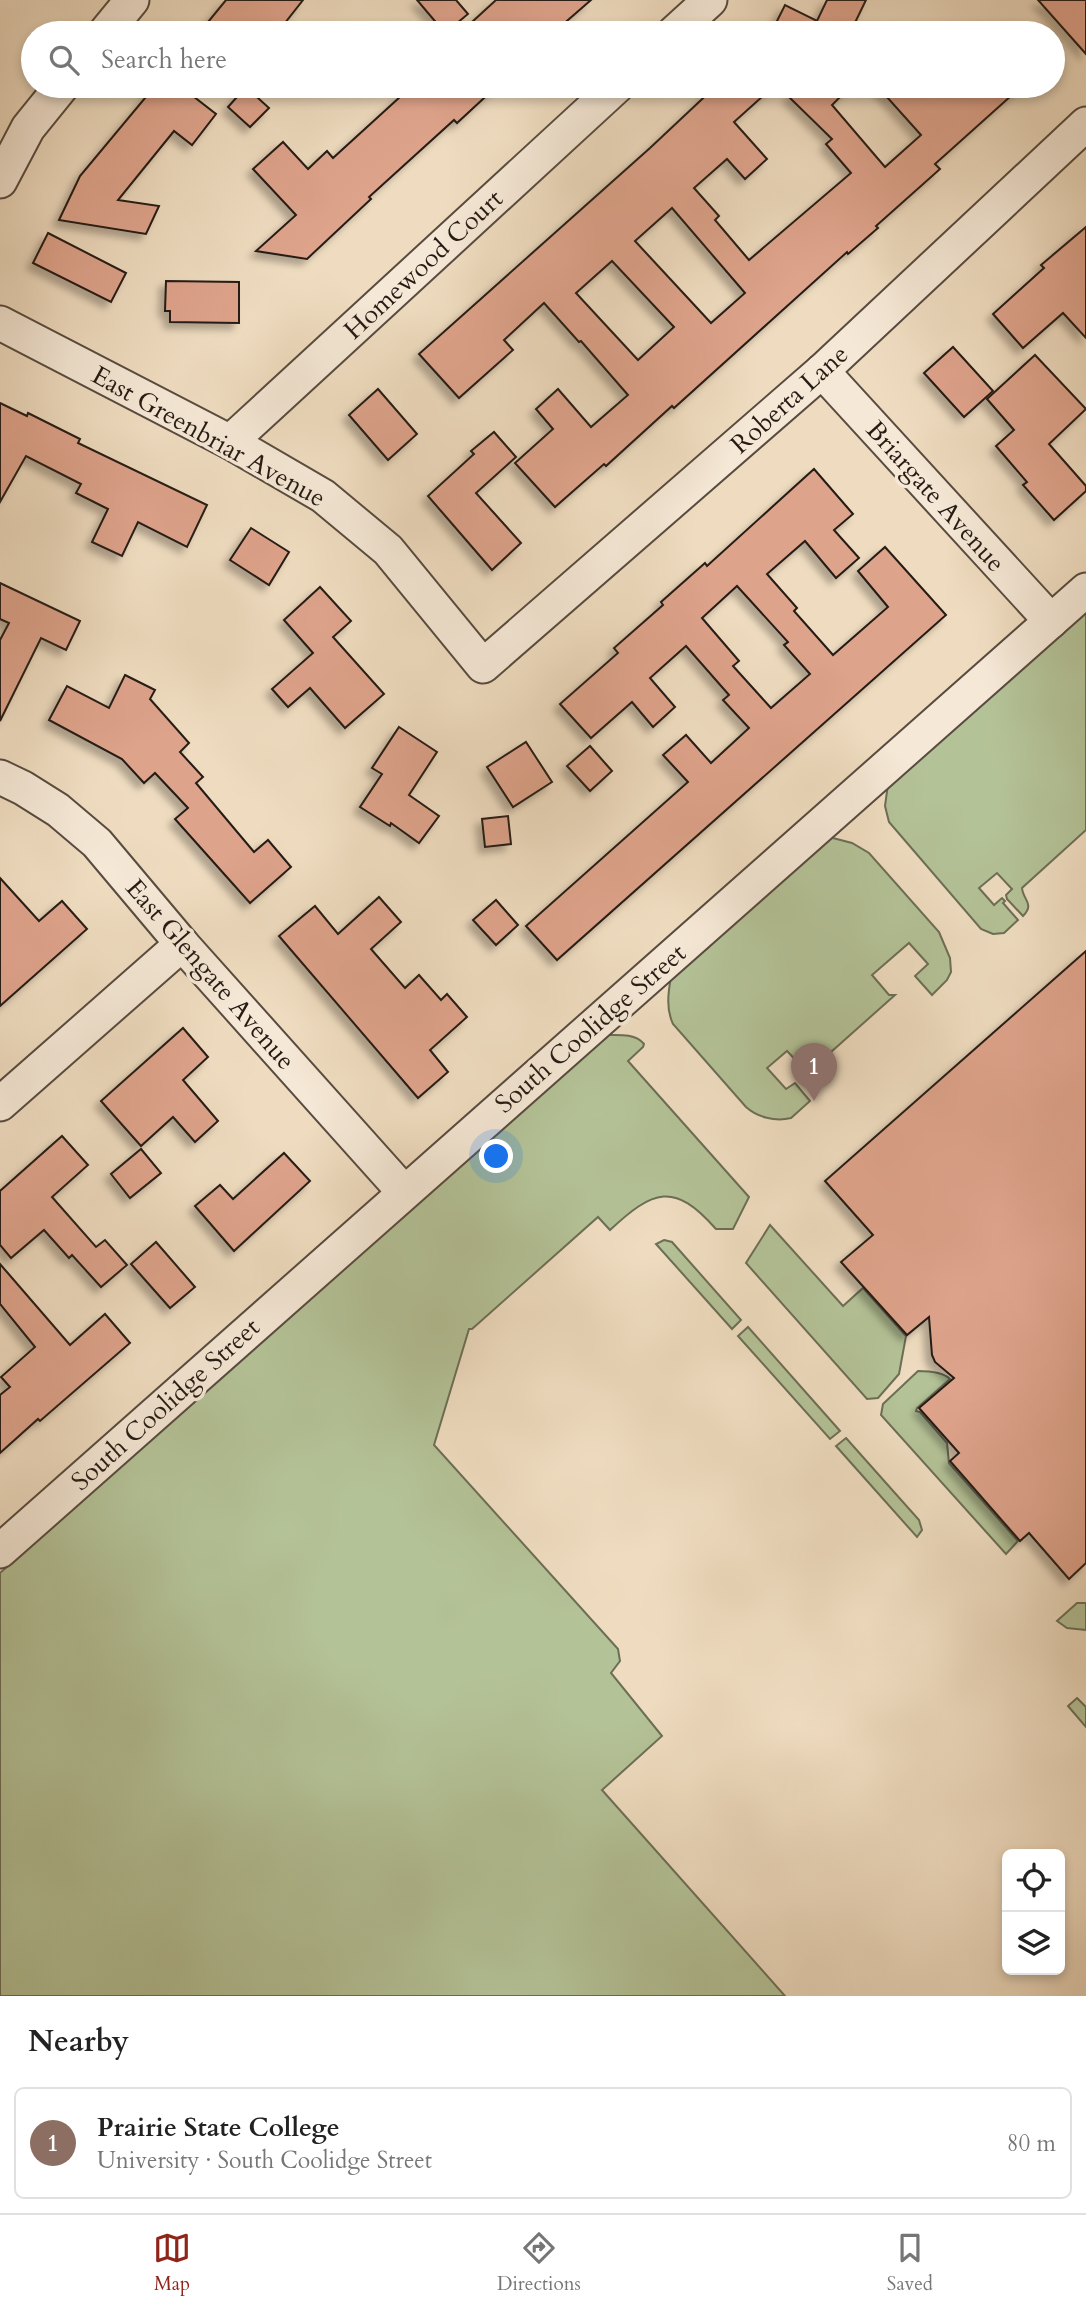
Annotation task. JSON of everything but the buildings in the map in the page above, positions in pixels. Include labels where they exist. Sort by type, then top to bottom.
[{"type":"street","points":[[115,21],[132,0]]},
{"type":"street","points":[[687,21],[710,0]]},
{"type":"street","points":[[0,181],[28,128],[52,98]]},
{"type":"street","name":"Homewood Court","points":[[230,442],[604,98]]},
{"type":"street","name":"Roberta Lane","points":[[483,666],[822,371],[1086,124]]},
{"type":"street","name":"East Greenbriar Avenue","points":[[0,323],[230,442],[323,496],[388,550],[483,666]]},
{"type":"street","name":"Briargate Avenue","points":[[822,371],[1051,621]]},
{"type":"street","name":"South Coolidge Street","points":[[0,1551],[1086,590]]},
{"type":"street","name":"East Glengate Avenue","points":[[0,777],[58,810],[97,843],[182,944],[404,1192]]},
{"type":"street","points":[[0,1104],[182,944]]},
{"type":"green space","points":[[1086,609],[1086,830],[1022,888],[1028,905],[1023,916],[1007,899],[1006,895],[1012,889],[997,873],[979,888],[994,905],[1002,898],[1005,901],[1003,903],[1018,920],[1004,933],[993,934],[981,929],[889,822],[885,806],[888,784]]},
{"type":"green space","points":[[829,837],[852,843],[869,853],[939,932],[950,958],[951,972],[932,995],[915,976],[928,964],[909,943],[872,975],[889,995],[895,995],[804,1076],[805,1070],[787,1051],[767,1068],[786,1089],[795,1083],[810,1101],[791,1118],[767,1118],[746,1107],[673,1024],[668,1007],[671,977]]},
{"type":"green space","points":[[605,1035],[631,1036],[644,1044],[628,1061],[749,1197],[733,1229],[716,1229],[688,1203],[663,1196],[639,1206],[610,1230],[598,1217],[469,1329],[434,1445],[618,1649],[620,1661],[611,1673],[662,1736],[602,1790],[785,1996],[0,1996],[0,1573]]},
{"type":"green space","points":[[770,1225],[843,1306],[863,1288],[906,1336],[899,1374],[878,1398],[867,1399],[746,1263]]},
{"type":"green space","points":[[664,1240],[672,1242],[741,1320],[732,1329],[656,1244]]},
{"type":"green space","points":[[748,1327],[840,1431],[830,1439],[738,1336]]},
{"type":"green space","points":[[918,1371],[939,1373],[950,1379],[916,1411],[920,1412],[947,1443],[949,1463],[1018,1541],[1006,1554],[881,1415],[883,1404]]},
{"type":"green space","points":[[846,1438],[919,1520],[922,1530],[917,1537],[836,1446]]},
{"type":"green space","points":[[1077,1603],[1086,1603],[1086,1630],[1067,1628],[1057,1621]]},
{"type":"green space","points":[[1077,1698],[1086,1707],[1086,1727],[1068,1706]]},
{"type":"place","name":"Prairie State College","points":[[814,1101]]}]
